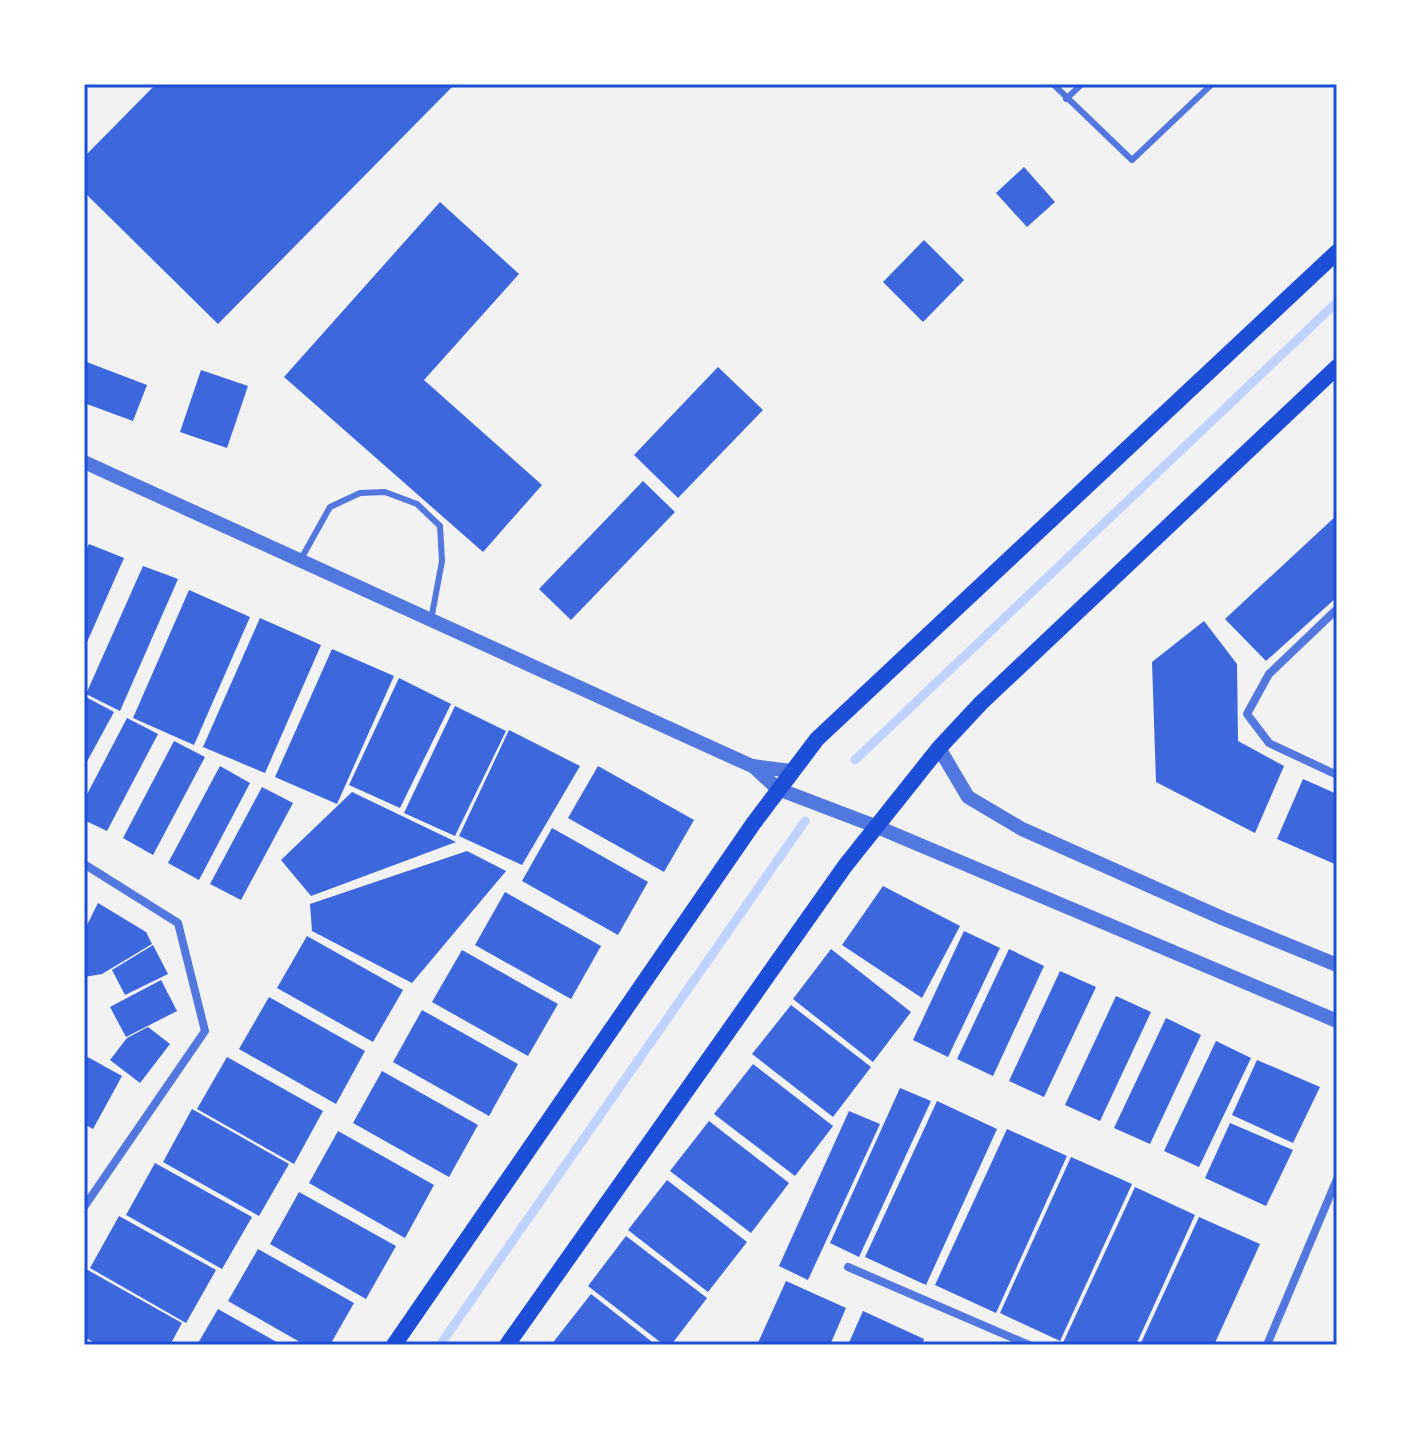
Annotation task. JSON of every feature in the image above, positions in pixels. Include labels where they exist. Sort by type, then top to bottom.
[{"type":"main road","points":[[394,1345],[778,789],[817,739],[1337,252]]},
{"type":"main road","points":[[507,1345],[875,826],[939,748],[981,703],[1337,367]]},
{"type":"street","points":[[84,462],[752,766],[778,789],[875,826],[1337,1021]]},
{"type":"street","points":[[1336,773],[1269,743],[1247,714],[1269,674],[1337,609]]},
{"type":"street","points":[[939,748],[968,797],[990,812],[1222,918],[1337,965]]},
{"type":"street","points":[[752,766],[791,771]]},
{"type":"street","points":[[84,864],[178,923],[205,1031],[84,1207]]},
{"type":"street","points":[[1267,1345],[1337,1179]]},
{"type":"street","points":[[848,1267],[1029,1345]]},
{"type":"lane","points":[[1053,84],[1132,160],[1212,84]]},
{"type":"lane","points":[[1066,99],[1082,84]]},
{"type":"lane","points":[[301,559],[330,507],[360,493],[385,492],[417,504],[440,526],[442,561],[431,620]]},
{"type":"building","points":[[156,84],[455,84],[218,324],[84,192],[84,157]]},
{"type":"building","points":[[1024,167],[1055,202],[1027,227],[996,193]]},
{"type":"building","points":[[440,202],[519,274],[424,380],[542,485],[483,552],[284,377]]},
{"type":"building","points":[[924,240],[964,280],[923,322],[883,282]]},
{"type":"building","points":[[84,361],[147,385],[133,421],[84,403]]},
{"type":"building","points":[[718,367],[763,410],[678,498],[634,455]]},
{"type":"building","points":[[201,370],[248,386],[227,448],[180,432]]},
{"type":"building","points":[[643,481],[675,512],[571,620],[539,589]]},
{"type":"building","points":[[1337,515],[1337,597],[1266,661],[1225,619]]},
{"type":"building","points":[[89,544],[124,558],[84,649],[84,554]]},
{"type":"building","points":[[143,566],[178,579],[120,711],[86,694]]},
{"type":"building","points":[[189,590],[250,617],[194,745],[133,718]]},
{"type":"building","points":[[260,618],[321,645],[265,773],[203,747]]},
{"type":"building","points":[[1204,621],[1237,664],[1238,741],[1284,766],[1255,833],[1156,782],[1152,662]]},
{"type":"building","points":[[332,649],[394,676],[337,804],[275,777]]},
{"type":"building","points":[[399,678],[451,704],[400,808],[349,785]]},
{"type":"building","points":[[84,696],[114,712],[84,767]]},
{"type":"building","points":[[455,706],[506,731],[455,836],[404,813]]},
{"type":"building","points":[[127,718],[158,734],[107,831],[84,820],[84,800]]},
{"type":"building","points":[[509,730],[580,766],[522,865],[459,836]]},
{"type":"building","points":[[174,741],[205,757],[153,855],[123,838]]},
{"type":"building","points":[[220,766],[250,783],[199,880],[168,863]]},
{"type":"building","points":[[598,766],[694,820],[664,872],[568,818]]},
{"type":"building","points":[[1303,779],[1337,794],[1337,865],[1277,839]]},
{"type":"building","points":[[262,787],[293,803],[241,900],[210,884]]},
{"type":"building","points":[[352,792],[456,842],[311,896],[281,860]]},
{"type":"building","points":[[552,828],[648,882],[618,935],[522,881]]},
{"type":"building","points":[[467,851],[506,871],[412,983],[312,931],[310,904]]},
{"type":"building","points":[[883,886],[960,926],[922,998],[842,945]]},
{"type":"building","points":[[505,892],[601,946],[571,999],[475,945]]},
{"type":"building","points":[[98,903],[146,932],[152,944],[102,974],[84,977],[84,931]]},
{"type":"building","points":[[964,931],[1000,948],[948,1057],[913,1040]]},
{"type":"building","points":[[307,936],[403,990],[373,1042],[277,988]]},
{"type":"building","points":[[153,945],[168,974],[125,995],[112,970]]},
{"type":"building","points":[[831,949],[911,1012],[873,1062],[793,999]]},
{"type":"building","points":[[1009,949],[1044,966],[993,1076],[957,1059]]},
{"type":"building","points":[[462,950],[558,1004],[528,1056],[432,1002]]},
{"type":"building","points":[[1060,971],[1096,987],[1044,1097],[1009,1081]]},
{"type":"building","points":[[161,980],[177,1011],[126,1037],[110,1007]]},
{"type":"building","points":[[1116,996],[1151,1012],[1100,1121],[1065,1105]]},
{"type":"building","points":[[269,997],[365,1051],[336,1104],[239,1049]]},
{"type":"building","points":[[791,1005],[871,1067],[833,1117],[752,1054]]},
{"type":"building","points":[[422,1010],[518,1064],[489,1116],[393,1062]]},
{"type":"building","points":[[1166,1018],[1201,1035],[1150,1144],[1114,1128]]},
{"type":"building","points":[[148,1027],[170,1044],[140,1083],[110,1060],[127,1038]]},
{"type":"building","points":[[1216,1041],[1251,1058],[1199,1167],[1164,1151]]},
{"type":"building","points":[[84,1055],[122,1076],[93,1129],[84,1124]]},
{"type":"building","points":[[227,1057],[323,1111],[294,1164],[197,1109]]},
{"type":"building","points":[[1257,1060],[1320,1087],[1293,1143],[1232,1115]]},
{"type":"building","points":[[753,1064],[833,1126],[795,1176],[714,1114]]},
{"type":"building","points":[[382,1071],[478,1125],[449,1177],[353,1123]]},
{"type":"building","points":[[900,1088],[931,1101],[859,1257],[830,1243]]},
{"type":"building","points":[[937,1101],[997,1129],[926,1285],[865,1257]]},
{"type":"building","points":[[192,1109],[289,1164],[259,1216],[163,1162]]},
{"type":"building","points":[[849,1111],[880,1124],[808,1280],[779,1266]]},
{"type":"building","points":[[709,1121],[789,1183],[751,1233],[670,1171]]},
{"type":"building","points":[[1230,1123],[1293,1150],[1266,1206],[1205,1178]]},
{"type":"building","points":[[1007,1129],[1067,1156],[996,1313],[935,1285]]},
{"type":"building","points":[[338,1131],[434,1185],[405,1238],[309,1183]]},
{"type":"building","points":[[1071,1157],[1132,1184],[1060,1341],[1000,1313]]},
{"type":"building","points":[[155,1163],[252,1217],[222,1269],[126,1215]]},
{"type":"building","points":[[667,1180],[747,1242],[708,1292],[628,1230]]},
{"type":"building","points":[[1135,1187],[1195,1215],[1136,1345],[1067,1345],[1063,1343]]},
{"type":"building","points":[[299,1192],[396,1246],[366,1299],[270,1244]]},
{"type":"building","points":[[119,1216],[216,1270],[186,1323],[90,1268]]},
{"type":"building","points":[[1199,1217],[1260,1244],[1214,1345],[1140,1345]]},
{"type":"building","points":[[626,1236],[707,1298],[671,1345],[664,1345],[588,1286]]},
{"type":"building","points":[[258,1249],[354,1303],[330,1345],[305,1345],[228,1301]]},
{"type":"building","points":[[86,1269],[182,1323],[170,1345],[98,1345],[84,1337]]},
{"type":"building","points":[[786,1281],[846,1308],[830,1345],[757,1345]]},
{"type":"building","points":[[591,1294],[656,1345],[551,1345]]},
{"type":"building","points":[[218,1309],[282,1345],[197,1345]]},
{"type":"building","points":[[863,1311],[924,1339],[922,1345],[848,1345]]},
{"type":"waterway","points":[[855,760],[1337,302]]},
{"type":"waterway","points":[[440,1345],[805,821]]}]
